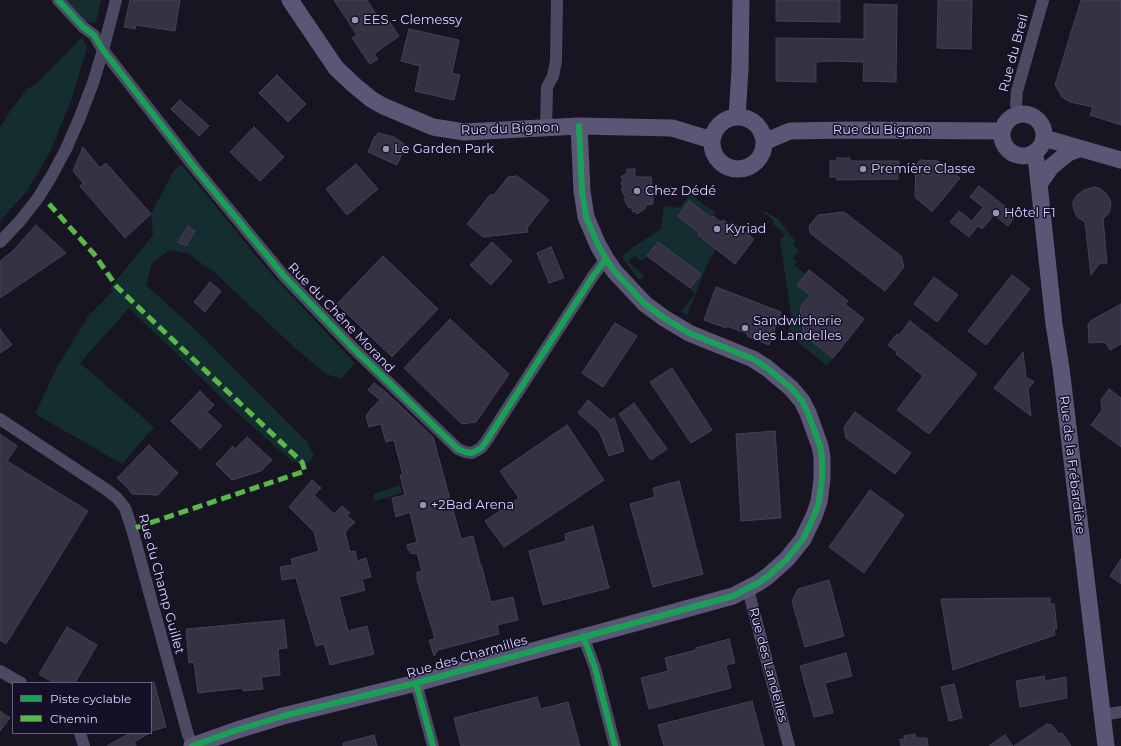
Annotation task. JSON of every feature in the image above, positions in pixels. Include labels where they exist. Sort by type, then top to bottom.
[{"type":"street","name":"Rue du Chêne Morand","points":[[58,0],[83,27],[94,35],[103,50],[239,224],[284,276],[354,349],[452,444],[465,452],[472,453],[477,451],[485,443],[593,276],[606,259]]},
{"type":"street","points":[[0,242],[20,221],[38,198],[66,149],[80,117],[103,50],[116,0]]},
{"type":"street","name":"Rue du Bignon","points":[[290,0],[336,68],[359,90],[383,106],[433,127],[464,132],[579,126],[672,128],[712,140]]},
{"type":"street","points":[[546,128],[548,87],[553,76],[556,61],[557,0]]},
{"type":"street","points":[[737,117],[740,69],[741,0]]},
{"type":"street","name":"Rue du Breil","points":[[1018,113],[1016,104],[1017,90],[1043,0]]},
{"type":"street","points":[[1018,113],[1032,115],[1038,119],[1044,131],[1042,144],[1034,153],[1028,156],[1020,156],[1008,150],[1002,138],[1002,131],[1007,120],[1018,113]]},
{"type":"street","points":[[737,117],[749,119],[759,127],[763,134],[764,142],[762,154],[755,164],[740,170],[725,166],[714,155],[712,148],[712,140],[717,126],[723,121],[737,117]]},
{"type":"street","points":[[579,126],[584,203],[592,233],[606,259],[627,286],[655,312],[689,333],[753,359],[778,375],[802,402],[816,434],[822,463],[821,490],[814,516],[803,539],[787,559],[768,576],[748,589]]},
{"type":"street","name":"Rue du Bignon","points":[[764,142],[790,131],[1002,131]]},
{"type":"street","points":[[1044,138],[1121,160]]},
{"type":"street","points":[[1040,184],[1051,167],[1068,154],[1079,149]]},
{"type":"street","name":"Rue de la Frébardière","points":[[1034,153],[1040,184],[1054,324],[1061,368],[1106,746]]},
{"type":"street","name":"Rue du Champ Guillet","points":[[0,419],[107,490],[117,498],[125,508],[188,735],[193,746]]},
{"type":"street","name":"Rue des Charmilles","points":[[193,746],[237,730],[283,716],[416,683],[583,636],[630,625],[733,596],[748,589]]},
{"type":"street","name":"Rue des Landelles","points":[[748,589],[790,746]]},
{"type":"street","points":[[583,636],[595,668],[615,746]]},
{"type":"street","points":[[0,671],[19,682]]},
{"type":"street","points":[[416,683],[433,746]]},
{"type":"street","points":[[1102,715],[1121,712]]},
{"type":"street","points":[[80,734],[84,746]]},
{"type":"green space","points":[[65,0],[101,0],[96,23],[83,21]]},
{"type":"green space","points":[[82,37],[87,47],[72,98],[50,152],[27,191],[0,221],[0,127],[27,89],[36,84]]},
{"type":"green space","points":[[182,165],[267,269],[355,363],[341,379],[326,374],[296,349],[215,273],[187,253],[169,250],[152,263],[146,285],[199,333],[307,442],[314,456],[305,466],[292,461],[230,406],[129,308],[80,363],[154,427],[122,464],[35,414],[57,367],[89,315],[112,292],[111,287],[153,235],[151,214],[174,170]]},
{"type":"green space","points":[[690,194],[716,213],[711,219],[689,201],[678,216],[699,233],[698,235],[716,249],[707,265],[687,315],[681,312],[695,294],[690,288],[700,274],[658,242],[641,261],[635,255],[628,262],[644,275],[642,279],[639,279],[636,276],[622,257],[629,250],[661,229],[664,206],[680,208]]},
{"type":"green space","points":[[765,211],[778,219],[795,241],[793,245],[799,250],[793,258],[797,261],[794,265],[806,274],[797,285],[810,295],[800,308],[804,335],[833,358],[827,366],[791,337],[787,341],[785,340],[792,321],[780,240],[785,234],[773,224],[774,221],[767,215],[762,214]]},
{"type":"green space","points":[[400,485],[402,493],[375,501],[373,494]]},
{"type":"building","points":[[130,0],[180,0],[175,31],[136,25],[135,29],[124,27]]},
{"type":"building","points":[[334,0],[367,0],[379,19],[385,15],[399,36],[374,54],[378,59],[370,64],[352,38],[357,35]]},
{"type":"building","points":[[776,0],[840,0],[840,22],[776,21]]},
{"type":"building","points":[[938,0],[972,0],[971,49],[937,48]]},
{"type":"building","points":[[1081,0],[1121,0],[1121,125],[1090,115],[1093,107],[1070,102],[1062,97],[1055,85]]},
{"type":"building","points":[[864,4],[897,5],[896,82],[863,81],[864,62],[832,61],[816,62],[816,82],[776,81],[776,38],[864,39]]},
{"type":"building","points":[[409,29],[459,40],[452,73],[460,75],[454,100],[415,91],[420,66],[401,61]]},
{"type":"building","points":[[277,75],[306,104],[288,122],[259,93]]},
{"type":"building","points":[[180,100],[209,126],[199,136],[171,109]]},
{"type":"building","points":[[254,127],[284,157],[260,181],[230,152]]},
{"type":"building","name":"Le Garden Park","points":[[378,133],[394,137],[404,144],[402,149],[404,149],[397,165],[368,152],[375,136],[376,137]]},
{"type":"building","points":[[83,147],[100,168],[106,163],[151,214],[125,238],[80,186],[83,183],[73,171]]},
{"type":"building","name":"Première Classe","points":[[837,158],[850,158],[850,161],[899,161],[898,179],[837,180],[837,177],[830,177],[830,161],[837,161]]},
{"type":"building","points":[[920,160],[938,161],[960,178],[932,212],[915,197],[916,165]]},
{"type":"building","points":[[356,164],[378,189],[347,215],[326,189]]},
{"type":"building","name":"Chez Dédé","points":[[627,169],[635,169],[635,177],[651,177],[653,204],[646,205],[645,209],[637,214],[635,211],[633,212],[631,207],[629,208],[621,189],[623,188],[621,183],[623,181],[621,177],[627,173]]},
{"type":"building","points":[[517,176],[549,200],[527,228],[528,232],[483,237],[467,224],[490,195],[494,195],[508,177]]},
{"type":"building","name":"Hôtel F1","points":[[979,186],[1016,215],[1008,226],[994,215],[982,229],[978,226],[969,237],[950,222],[959,211],[972,221],[983,207],[970,197]]},
{"type":"building","points":[[1094,187],[1099,188],[1106,193],[1111,205],[1109,213],[1103,219],[1107,263],[1099,264],[1091,275],[1085,222],[1077,217],[1073,207],[1073,202],[1076,196],[1084,190]]},
{"type":"building","name":"Kyriad","points":[[689,201],[711,218],[713,216],[721,222],[723,220],[730,225],[732,222],[754,239],[735,264],[698,235],[699,233],[678,216]]},
{"type":"building","points":[[844,212],[901,256],[904,267],[885,291],[810,233],[809,226],[818,215]]},
{"type":"building","points":[[36,225],[66,253],[0,298],[0,261],[13,251]]},
{"type":"building","points":[[188,226],[195,231],[186,246],[178,242]]},
{"type":"building","points":[[492,242],[512,261],[491,285],[470,265]]},
{"type":"building","points":[[658,242],[701,274],[690,288],[647,256]]},
{"type":"building","points":[[551,247],[564,278],[549,283],[537,253]]},
{"type":"building","points":[[383,256],[438,309],[392,357],[337,304]]},
{"type":"building","points":[[809,270],[848,301],[845,304],[864,319],[833,358],[804,335],[800,308],[810,295],[797,285]]},
{"type":"building","points":[[1012,275],[1030,289],[986,345],[968,331]]},
{"type":"building","points":[[934,277],[958,295],[937,322],[914,304]]},
{"type":"building","points":[[210,282],[221,291],[205,312],[194,302]]},
{"type":"building","points":[[716,287],[781,312],[769,345],[747,336],[748,334],[727,326],[726,328],[704,320]]},
{"type":"building","points":[[1121,304],[1121,344],[1110,350],[1105,342],[1089,343],[1088,324],[1092,320]]},
{"type":"building","points":[[450,319],[509,374],[476,422],[462,424],[404,368]]},
{"type":"building","points":[[910,321],[977,374],[929,434],[897,410],[923,376],[896,354],[897,352],[888,345],[897,334],[899,335]]},
{"type":"building","points":[[615,323],[637,336],[603,387],[582,373]]},
{"type":"building","points":[[0,329],[12,345],[0,353]]},
{"type":"building","points":[[1023,352],[1026,377],[1034,382],[1028,389],[1031,416],[994,388]]},
{"type":"building","points":[[672,368],[712,430],[691,443],[650,382]]},
{"type":"building","points":[[374,383],[387,393],[433,437],[461,539],[473,536],[480,563],[478,565],[481,564],[491,602],[513,597],[518,620],[497,625],[499,634],[438,650],[434,656],[429,640],[435,639],[417,579],[417,572],[422,571],[417,553],[412,554],[407,545],[417,542],[410,512],[396,517],[392,498],[405,495],[400,475],[403,475],[394,440],[386,442],[381,424],[369,427],[366,416],[380,400],[368,390]]},
{"type":"building","points":[[1109,389],[1121,398],[1121,447],[1091,425],[1102,410],[1101,400]]},
{"type":"building","points":[[200,391],[214,405],[207,412],[222,426],[200,449],[171,421]]},
{"type":"building","points":[[588,400],[611,420],[614,417],[624,451],[609,456],[598,430],[578,413]]},
{"type":"building","points":[[634,403],[667,449],[651,460],[619,414]]},
{"type":"building","points":[[855,412],[911,453],[895,474],[846,438],[844,427]]},
{"type":"building","points":[[567,425],[604,480],[504,547],[485,521],[519,498],[500,471]]},
{"type":"building","points":[[775,431],[781,518],[741,521],[736,434]]},
{"type":"building","points":[[0,434],[17,446],[7,461],[88,511],[6,644],[0,640]]},
{"type":"building","points":[[247,437],[272,460],[261,471],[232,480],[216,464],[233,446],[235,449]]},
{"type":"building","points":[[149,445],[178,473],[158,495],[132,494],[117,478]]},
{"type":"building","points":[[312,480],[321,488],[314,495],[334,514],[342,506],[350,513],[347,516],[355,522],[345,532],[350,552],[355,551],[357,561],[366,558],[371,577],[362,579],[365,590],[339,597],[348,631],[367,626],[374,654],[330,665],[324,644],[316,646],[296,578],[282,580],[280,567],[293,565],[291,559],[319,551],[314,532],[289,507]]},
{"type":"building","points":[[679,481],[703,574],[653,587],[630,504],[655,497],[653,488]]},
{"type":"building","points":[[870,490],[904,515],[864,573],[829,547]]},
{"type":"building","points":[[593,526],[609,588],[543,605],[529,551],[566,541],[565,534]]},
{"type":"building","points":[[1121,559],[1121,584],[1110,576]]},
{"type":"building","points":[[829,580],[844,636],[805,647],[792,601],[798,589]]},
{"type":"building","points":[[1050,598],[1050,605],[1054,603],[1057,629],[1054,628],[1055,635],[953,670],[941,599]]},
{"type":"building","points":[[284,620],[287,648],[278,649],[280,675],[261,677],[263,689],[243,691],[243,688],[198,693],[194,662],[189,663],[186,629]]},
{"type":"building","points":[[67,627],[97,645],[76,682],[52,682],[39,674]]},
{"type":"building","points":[[729,639],[735,663],[726,665],[731,688],[649,709],[641,678],[668,671],[665,658]]},
{"type":"building","points":[[846,653],[852,676],[825,683],[833,713],[814,717],[800,666]]},
{"type":"building","points":[[1044,676],[1045,681],[1066,677],[1067,698],[1020,707],[1016,681]]},
{"type":"building","points":[[152,682],[154,682],[166,727],[152,731]]},
{"type":"building","points":[[954,684],[962,718],[949,721],[941,687]]},
{"type":"building","points":[[537,697],[541,709],[568,702],[580,746],[461,746],[454,718]]},
{"type":"building","points":[[752,701],[764,746],[664,746],[658,725]]},
{"type":"building","points":[[0,711],[10,718],[0,731]]},
{"type":"building","points":[[1047,724],[1052,725],[1059,734],[1062,733],[1071,746],[1014,746]]},
{"type":"building","points":[[128,734],[148,734],[134,742],[136,746],[107,746]]},
{"type":"building","points":[[915,734],[915,738],[927,738],[928,746],[901,746],[900,739],[905,739],[904,736]]},
{"type":"building","points":[[374,735],[377,746],[343,746],[343,743]]},
{"type":"building","points":[[1005,735],[1013,746],[989,746]]},
{"type":"marked path","points":[[49,204],[94,254],[117,287],[302,462],[305,471],[132,529]]},
{"type":"cycle path","points":[[58,0],[83,27],[94,35],[103,50],[195,168],[284,276],[354,349],[458,449],[472,453],[481,448],[485,443],[593,276],[606,259]]},
{"type":"cycle path","points":[[192,746],[283,716],[416,683],[733,596],[768,576],[787,559],[803,539],[819,502],[822,479],[822,457],[820,446],[802,401],[791,388],[767,368],[753,359],[689,333],[664,318],[645,304],[615,272],[598,245],[586,217],[582,191],[579,126]]},
{"type":"cycle path","points":[[583,636],[595,668],[615,746]]},
{"type":"cycle path","points":[[416,683],[433,746]]},
{"type":"place","name":"EES - Clemessy","points":[[355,20]]},
{"type":"place","name":"Le Garden Park","points":[[386,149]]},
{"type":"place","name":"Première Classe","points":[[863,169]]},
{"type":"place","name":"Chez Dédé","points":[[637,191]]},
{"type":"place","name":"Hôtel F1","points":[[996,213]]},
{"type":"place","name":"Kyriad","points":[[717,229]]},
{"type":"place","name":"Sandwicherie des Landelles","points":[[745,328]]},
{"type":"place","name":"+2Bad Arena","points":[[423,505]]}]
